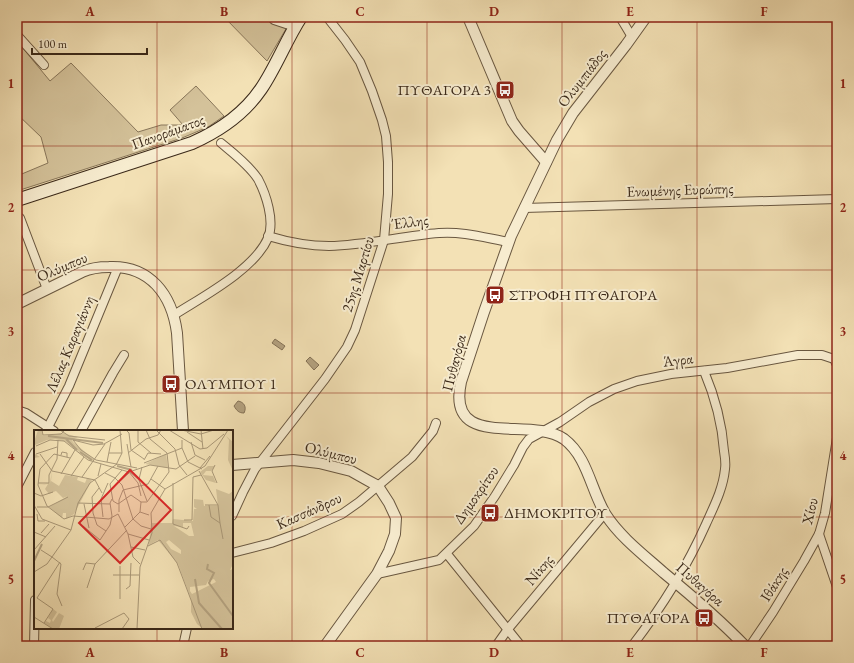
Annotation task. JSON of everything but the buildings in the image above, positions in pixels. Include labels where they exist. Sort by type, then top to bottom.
[{"type":"main road","name":"Πανοράματος","points":[[17,200],[181,147],[215,132],[236,116],[258,93],[269,76],[298,22]]},
{"type":"street","points":[[272,17],[274,20],[298,22]]},
{"type":"street","name":"25ης Μαρτίου","points":[[233,514],[247,483],[261,462],[347,347],[355,330],[384,240],[388,171],[384,125],[360,62],[327,17]]},
{"type":"street","points":[[468,17],[512,121],[546,162]]},
{"type":"street","points":[[620,17],[632,37]]},
{"type":"street","name":"Ολυμπιάδος","points":[[546,162],[567,121],[646,17]]},
{"type":"street","points":[[17,35],[44,65]]},
{"type":"street","points":[[174,315],[226,281],[243,267],[262,248],[268,236],[270,219],[268,203],[257,178],[221,142]]},
{"type":"street","name":"Πυθαγόρα","points":[[546,162],[509,242],[482,318],[461,382],[460,406],[466,418],[475,424],[541,432],[560,437],[569,443],[576,451],[585,467],[605,513],[615,526],[632,544],[726,626],[745,646]]},
{"type":"street","name":"Ενωμένης Ευρώπης","points":[[524,208],[837,199]]},
{"type":"street","points":[[20,218],[47,289]]},
{"type":"street","name":"Έλλης","points":[[268,236],[289,242],[328,246],[368,243],[440,233],[509,242]]},
{"type":"street","name":"Ολύμπου","points":[[17,304],[85,270],[118,267],[135,270],[150,279],[167,299],[174,315],[177,333],[183,430]]},
{"type":"street","name":"Λέλας Καραγιάννη","points":[[50,430],[118,267]]},
{"type":"street","points":[[82,430],[124,355]]},
{"type":"street","name":"Άγρα","points":[[541,432],[560,422],[589,402],[614,389],[638,381],[671,374],[704,371],[798,355],[822,355],[830,357],[837,365]]},
{"type":"street","points":[[632,646],[676,583],[696,547],[720,492],[725,468],[724,443],[712,391],[704,371]]},
{"type":"street","points":[[17,410],[26,413],[50,430]]},
{"type":"street","name":"Κασσάνδρου","points":[[233,553],[271,543],[334,519],[378,486],[412,457],[433,431],[436,423]]},
{"type":"street","name":"Δημοκρίτου","points":[[377,574],[439,560],[447,554],[474,526],[511,470],[525,444],[531,437],[541,432]]},
{"type":"street","name":"Χίου","points":[[837,438],[825,513],[819,534],[837,587]]},
{"type":"street","points":[[17,487],[34,454]]},
{"type":"street","name":"Ολύμπου","points":[[233,465],[293,460],[319,463],[351,471],[378,486],[389,503],[396,518],[395,534],[389,551],[377,574],[325,646]]},
{"type":"street","name":"Νίκης","points":[[496,646],[508,629],[605,513]]},
{"type":"street","name":"Ιθάκης","points":[[750,646],[781,599],[819,534]]},
{"type":"street","points":[[447,554],[521,646]]},
{"type":"street","points":[[34,629],[34,646],[40,646]]},
{"type":"street","points":[[183,646],[187,629]]},
{"type":"shaded area","points":[[224,17],[293,17],[267,61]]},
{"type":"shaded area","points":[[17,41],[50,81],[71,63],[138,132],[161,125],[183,125],[170,110],[196,86],[224,116],[208,127],[182,138],[17,191],[17,176],[48,163],[41,137],[17,114],[17,110],[20,107],[17,104]]},
{"type":"shaded area","points":[[275,339],[285,346],[282,350],[272,343]]},
{"type":"shaded area","points":[[310,357],[319,365],[314,370],[306,361]]},
{"type":"shaded area","points":[[238,401],[242,402],[244,405],[244,413],[238,411],[234,406]]},
{"type":"place","name":"ΠΥΘΑΓΟΡΑ 3","points":[[505,90]]},
{"type":"place","name":"ΣΤΡΟΦΗ ΠΥΘΑΓΟΡΑ","points":[[495,295]]},
{"type":"place","name":"ΟΛΥΜΠΟΥ 1","points":[[171,384]]},
{"type":"place","name":"ΔΗΜΟΚΡΙΤΟΥ","points":[[490,513]]},
{"type":"place","name":"ΠΥΘΑΓΟΡΑ","points":[[704,618]]}]
